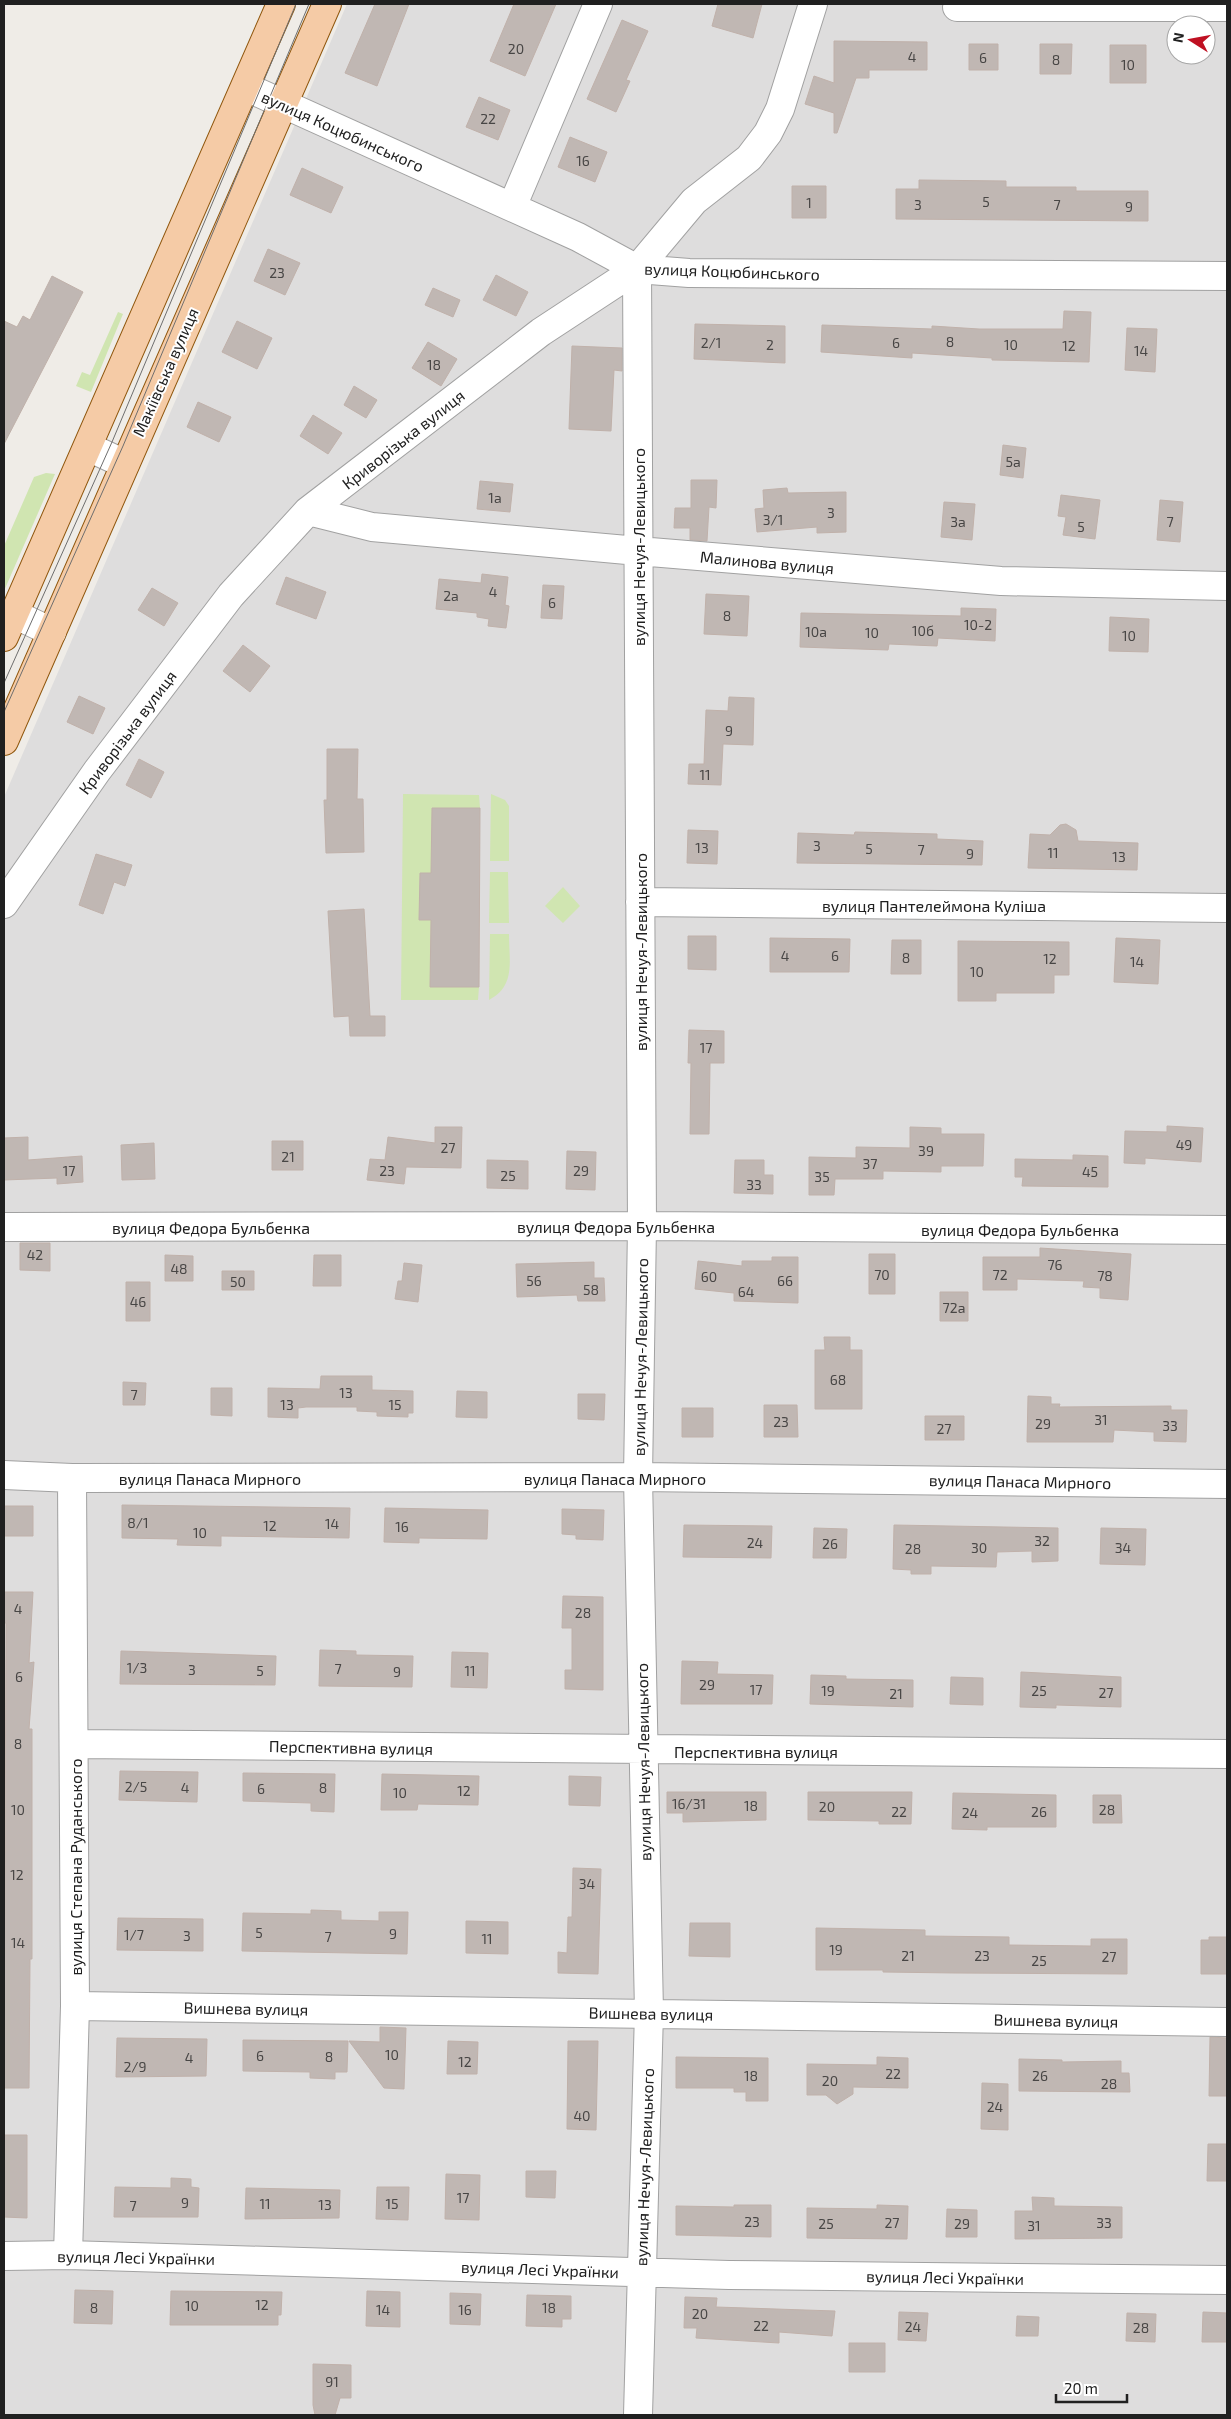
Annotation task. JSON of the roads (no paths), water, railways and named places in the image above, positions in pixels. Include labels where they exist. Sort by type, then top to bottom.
[{"type":"main road","points":[[9,626],[282,4]]},
{"type":"main road","name":"Макіївська вулиця","points":[[4,741],[327,4]]},
{"type":"street","points":[[512,207],[598,4]]},
{"type":"street","name":"Криворізька вулиця","points":[[4,904],[98,771],[231,595],[308,511],[541,332],[637,269],[694,201],[749,158],[768,134],[780,109],[813,4]]},
{"type":"street","points":[[957,7],[1227,8]]},
{"type":"street","name":"вулиця Коцюбинського","points":[[246,87],[578,237],[637,269],[689,273],[1227,276]]},
{"type":"street","name":"вулиця Нечуя-Левицького","points":[[637,269],[642,1226],[638,1477],[649,2012],[638,2415]]},
{"type":"street","points":[[88,447],[125,464]]},
{"type":"street","name":"Малинова вулиця","points":[[308,511],[372,527],[1001,581],[1227,586]]},
{"type":"street","points":[[9,626],[52,632]]},
{"type":"street","name":"вулиця Пантелеймона Куліша","points":[[640,902],[1227,908]]},
{"type":"street","name":"вулиця Федора Бульбенка","points":[[4,1227],[642,1226],[1227,1230]]},
{"type":"street","name":"вулиця Панаса Мирного","points":[[4,1475],[72,1478],[638,1477],[1227,1484]]},
{"type":"street","name":"вулиця Степана Руданського","points":[[68,2255],[75,2006],[72,1478]]},
{"type":"street","name":"Перспективна вулиця","points":[[75,1744],[643,1751],[1227,1754]]},
{"type":"street","name":"Вишнева вулиця","points":[[75,2006],[649,2012],[737,2016],[1227,2022]]},
{"type":"street","name":"вулиця Лесі Українки","points":[[4,2256],[68,2255],[729,2275],[1227,2280]]},
{"type":"tram line","points":[[4,683],[112,442],[296,4]]},
{"type":"tram line","points":[[4,712],[123,446],[309,4]]}]
